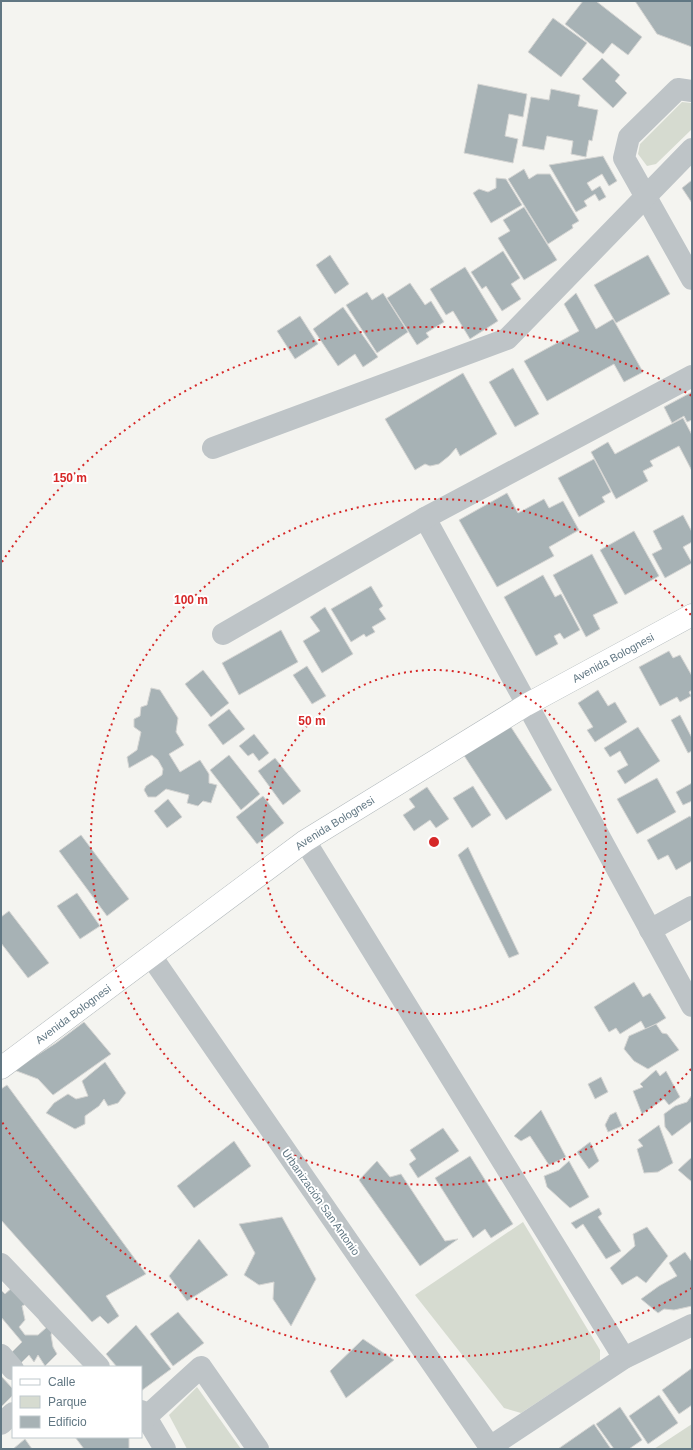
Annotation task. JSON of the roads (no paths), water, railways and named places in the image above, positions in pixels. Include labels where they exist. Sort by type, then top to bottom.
[{"type":"main road","name":"Avenida Bolognesi","points":[[1,1068],[305,841],[526,705],[692,615]]},
{"type":"street","points":[[692,91],[678,89],[629,138],[624,158],[692,280]]},
{"type":"street","points":[[213,448],[507,339],[692,149]]},
{"type":"street","points":[[223,634],[425,518],[692,376]]},
{"type":"street","points":[[425,518],[692,1006]]},
{"type":"street","points":[[305,841],[624,1358],[692,1325]]},
{"type":"street","points":[[650,930],[692,907]]},
{"type":"street","name":"Urbanización San Antonio","points":[[151,956],[490,1448],[624,1358]]},
{"type":"street","points":[[1,1264],[98,1366]]},
{"type":"street","points":[[1,1356],[12,1368]]},
{"type":"street","points":[[164,1449],[144,1414],[201,1367],[258,1449]]},
{"type":"street","points":[[1,1424],[12,1413]]}]
